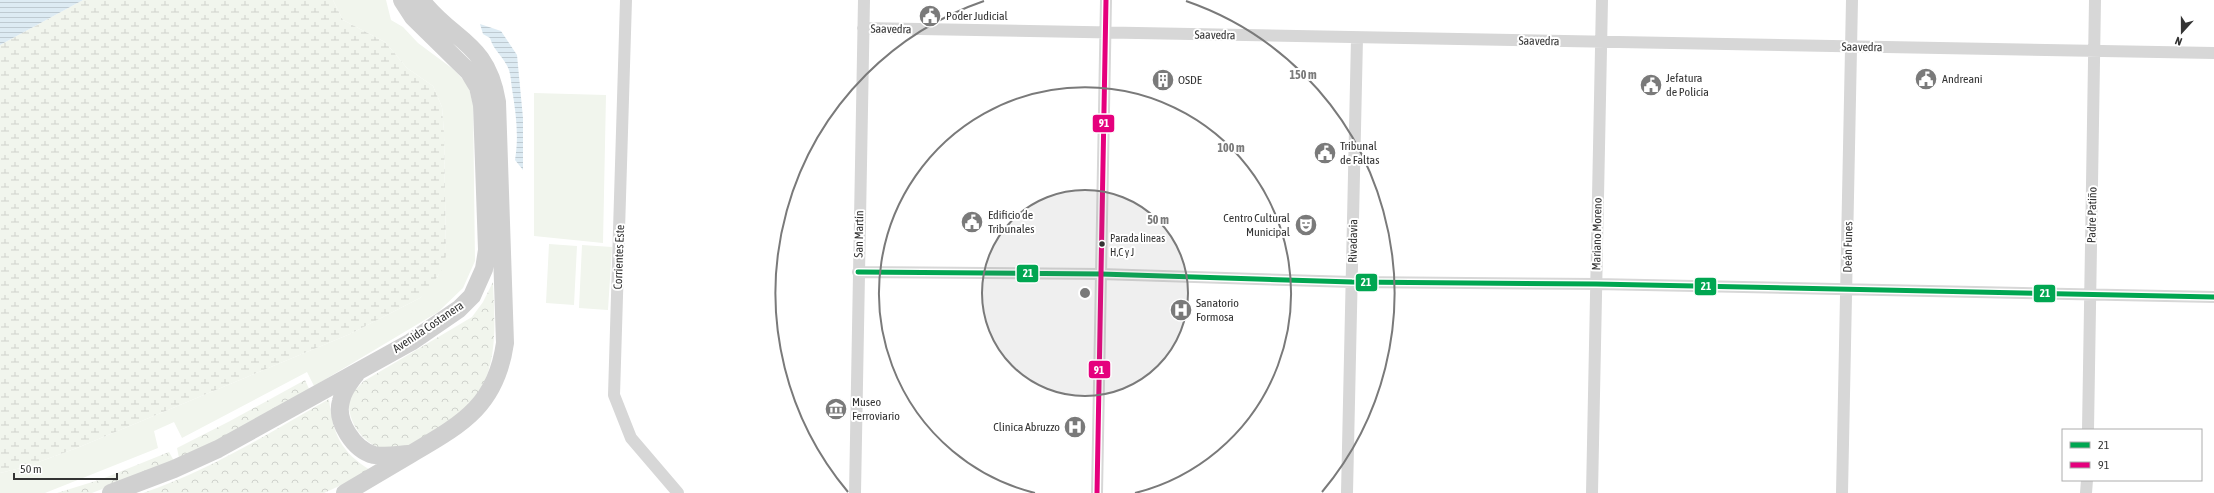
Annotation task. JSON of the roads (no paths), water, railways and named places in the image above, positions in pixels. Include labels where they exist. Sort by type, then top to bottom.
[{"type":"main road","name":"Avenida Costanera","points":[[112,493],[174,469],[218,449],[411,342],[459,310],[472,296],[480,280],[486,250],[482,105],[478,87],[469,72],[413,17],[402,0]]},
{"type":"main road","points":[[345,493],[444,436],[478,406],[497,378],[502,365],[505,343],[497,102],[494,81],[485,63],[473,48],[438,18],[421,0]]},
{"type":"main road","points":[[358,371],[346,388],[340,402],[342,418],[348,435],[357,446],[372,454],[385,456],[412,454]]},
{"type":"street","name":"Corrientes Este","points":[[626,0],[614,395],[631,438],[678,493]]},
{"type":"street","name":"San Martín","points":[[855,493],[864,0]]},
{"type":"street","points":[[1097,493],[1106,0]]},
{"type":"street","name":"Mariano Moreno","points":[[1592,493],[1602,0]]},
{"type":"street","name":"Deán Funes","points":[[1842,493],[1848,290],[1852,0]]},
{"type":"street","name":"Padre Patiño","points":[[2088,429],[2096,0]]},
{"type":"street","name":"Saavedra","points":[[863,28],[2214,53]]},
{"type":"street","name":"Rivadavia","points":[[1347,493],[1357,38]]},
{"type":"street","points":[[858,272],[1101,274],[1352,282],[1596,284],[1848,290],[2090,293],[2214,297]]},
{"type":"street","points":[[2086,493],[2087,481]]},
{"type":"place","name":"Poder Judicial","points":[[930,16]]},
{"type":"place","name":"Andreani","points":[[1926,79]]},
{"type":"place","name":"OSDE","points":[[1163,80]]},
{"type":"place","name":"Jefatura de Policía","points":[[1651,85]]},
{"type":"place","name":"Tribunal de Faltas","points":[[1325,153]]},
{"type":"place","name":"Edificio de Tribunales","points":[[972,222]]},
{"type":"place","name":"Centro Cultural Municipal","points":[[1306,225]]},
{"type":"place","name":"Parada lineas H,C y J","points":[[1102,244]]},
{"type":"place","name":"Sanatorio Formosa","points":[[1181,310]]},
{"type":"place","name":"Museo Ferroviario","points":[[836,409]]},
{"type":"place","name":"Clinica Abruzzo","points":[[1075,427]]}]
